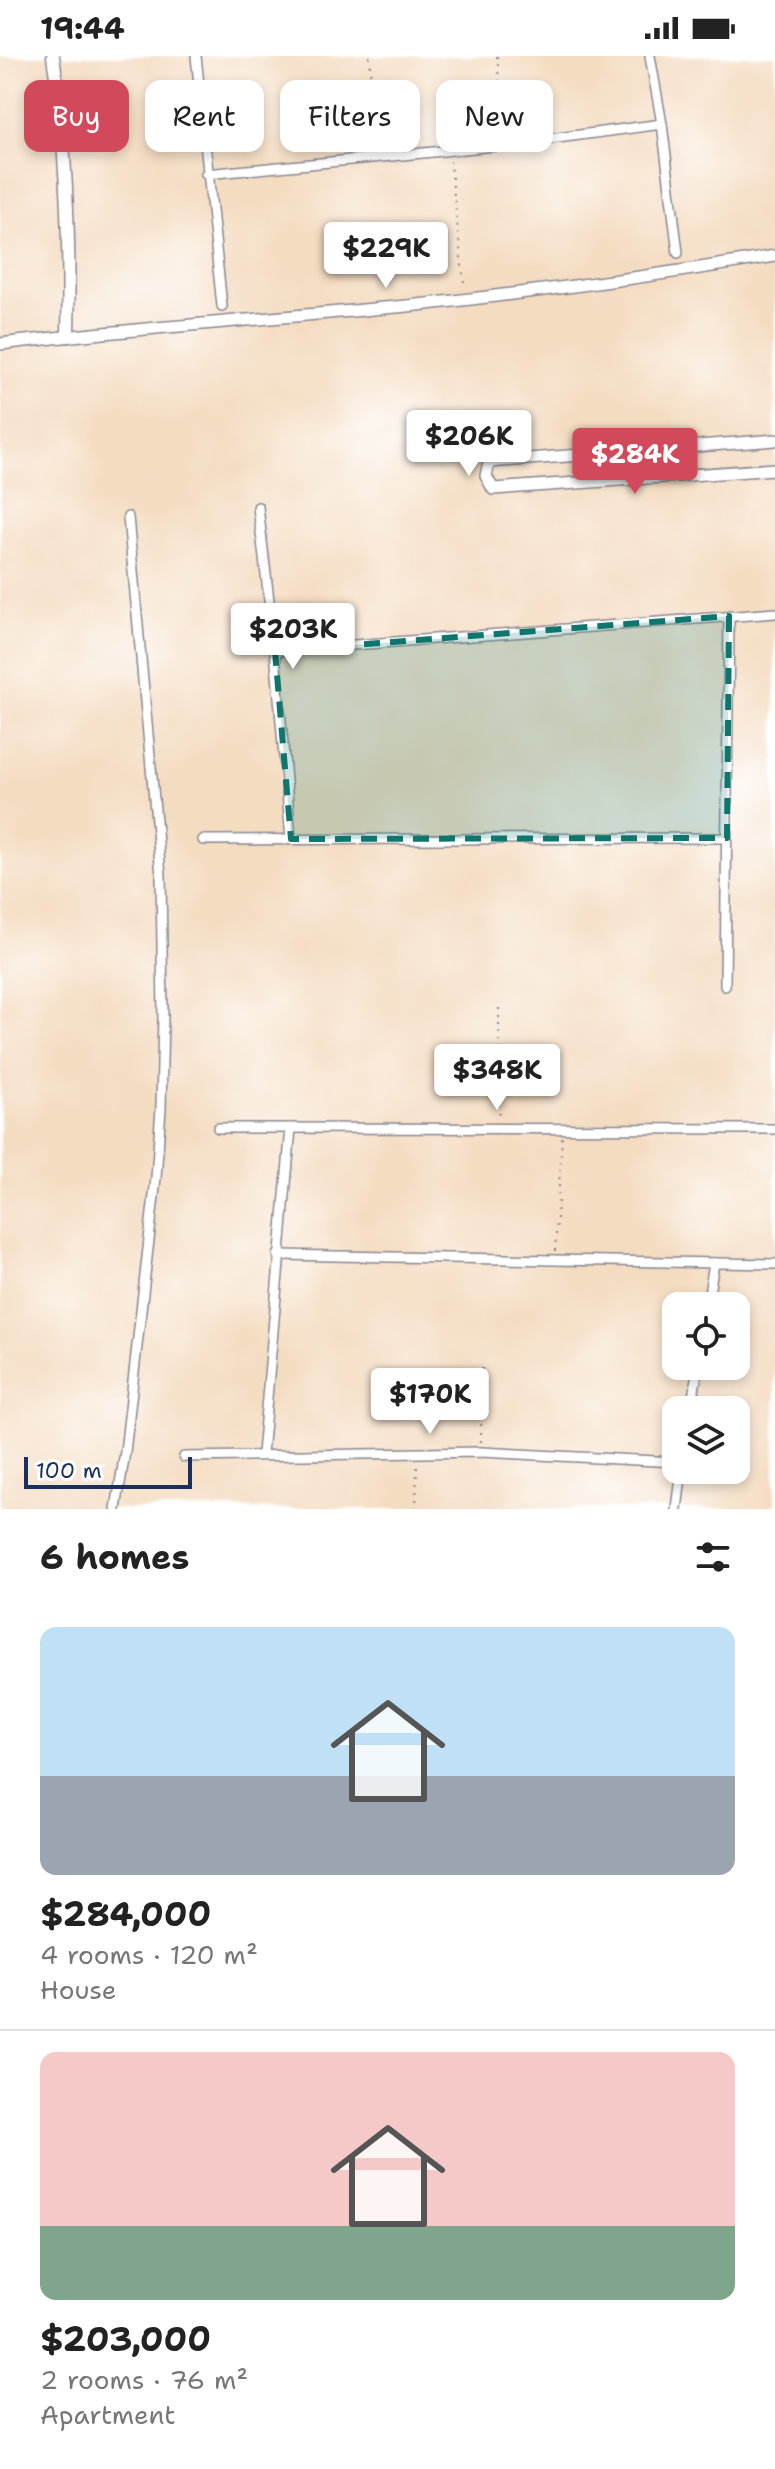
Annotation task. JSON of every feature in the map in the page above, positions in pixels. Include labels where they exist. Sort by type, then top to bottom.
[{"type":"main road","points":[[53,56],[62,128],[69,243],[68,336]]},
{"type":"street","points":[[196,56],[222,306]]},
{"type":"street","points":[[650,56],[678,253]]},
{"type":"street","points":[[553,139],[662,124]]},
{"type":"street","points":[[206,174],[439,152]]},
{"type":"street","points":[[0,344],[425,304],[555,289],[775,256]]},
{"type":"street","points":[[775,440],[489,462],[486,476],[493,489],[775,469]]},
{"type":"street","points":[[258,507],[275,651],[291,839]]},
{"type":"street","points":[[116,1509],[156,1178],[163,1015],[161,875],[128,517]]},
{"type":"street","points":[[275,651],[775,613]]},
{"type":"street","points":[[725,986],[729,616]]},
{"type":"street","points":[[203,840],[727,838]]},
{"type":"street","points":[[218,1128],[775,1129]]},
{"type":"street","points":[[262,1454],[291,1128]]},
{"type":"street","points":[[278,1255],[775,1264]]},
{"type":"street","points":[[709,1292],[714,1263]]},
{"type":"street","points":[[184,1457],[481,1452],[662,1461]]},
{"type":"street","points":[[677,1509],[680,1484]]},
{"type":"path","points":[[369,56],[377,158]]},
{"type":"path","points":[[497,56],[499,80]]},
{"type":"path","points":[[449,152],[464,283]]},
{"type":"path","points":[[499,1008],[499,1128]]},
{"type":"path","points":[[555,1260],[562,1128]]},
{"type":"path","points":[[481,1452],[482,1367]]},
{"type":"path","points":[[416,1509],[417,1452]]},
{"type":"highlighted area","points":[[729,616],[727,838],[291,839],[275,651]]}]
